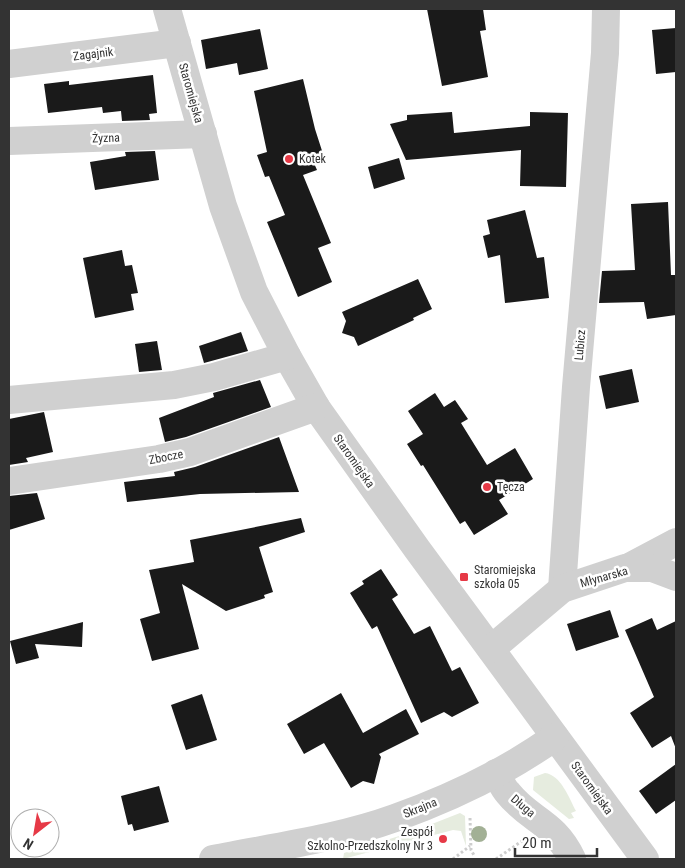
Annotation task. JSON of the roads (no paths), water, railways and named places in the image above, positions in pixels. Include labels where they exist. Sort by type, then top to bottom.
[{"type":"street","name":"Staromiejska","points":[[167,9],[223,206],[254,292],[287,356],[316,407],[417,550],[644,859]]},
{"type":"street","name":"Lubicz","points":[[562,589],[577,377],[605,53],[606,9]]},
{"type":"street","name":"Zagajnik","points":[[9,64],[177,44]]},
{"type":"street","name":"Żyzna","points":[[9,142],[203,134]]},
{"type":"street","points":[[9,400],[174,386],[214,377],[287,356]]},
{"type":"street","name":"Zbocze","points":[[9,481],[160,459],[190,452],[316,407]]},
{"type":"street","points":[[625,568],[676,542]]},
{"type":"street","name":"Młynarska","points":[[562,589],[625,568],[652,568],[676,577]]},
{"type":"street","points":[[491,649],[562,589]]},
{"type":"street","name":"Skrajna","points":[[213,859],[341,833],[395,818],[496,774],[555,737]]},
{"type":"street","name":"Długa","points":[[496,774],[508,794],[551,828],[564,842],[572,859]]},
{"type":"place","name":"Kotek","points":[[289,159]]},
{"type":"place","name":"Tęcza","points":[[487,487]]},
{"type":"place","name":"Staromiejska szkoła 05","points":[[464,577]]},
{"type":"place","name":"Zespół Szkolno-Przedszkolny Nr 3","points":[[443,839]]}]
